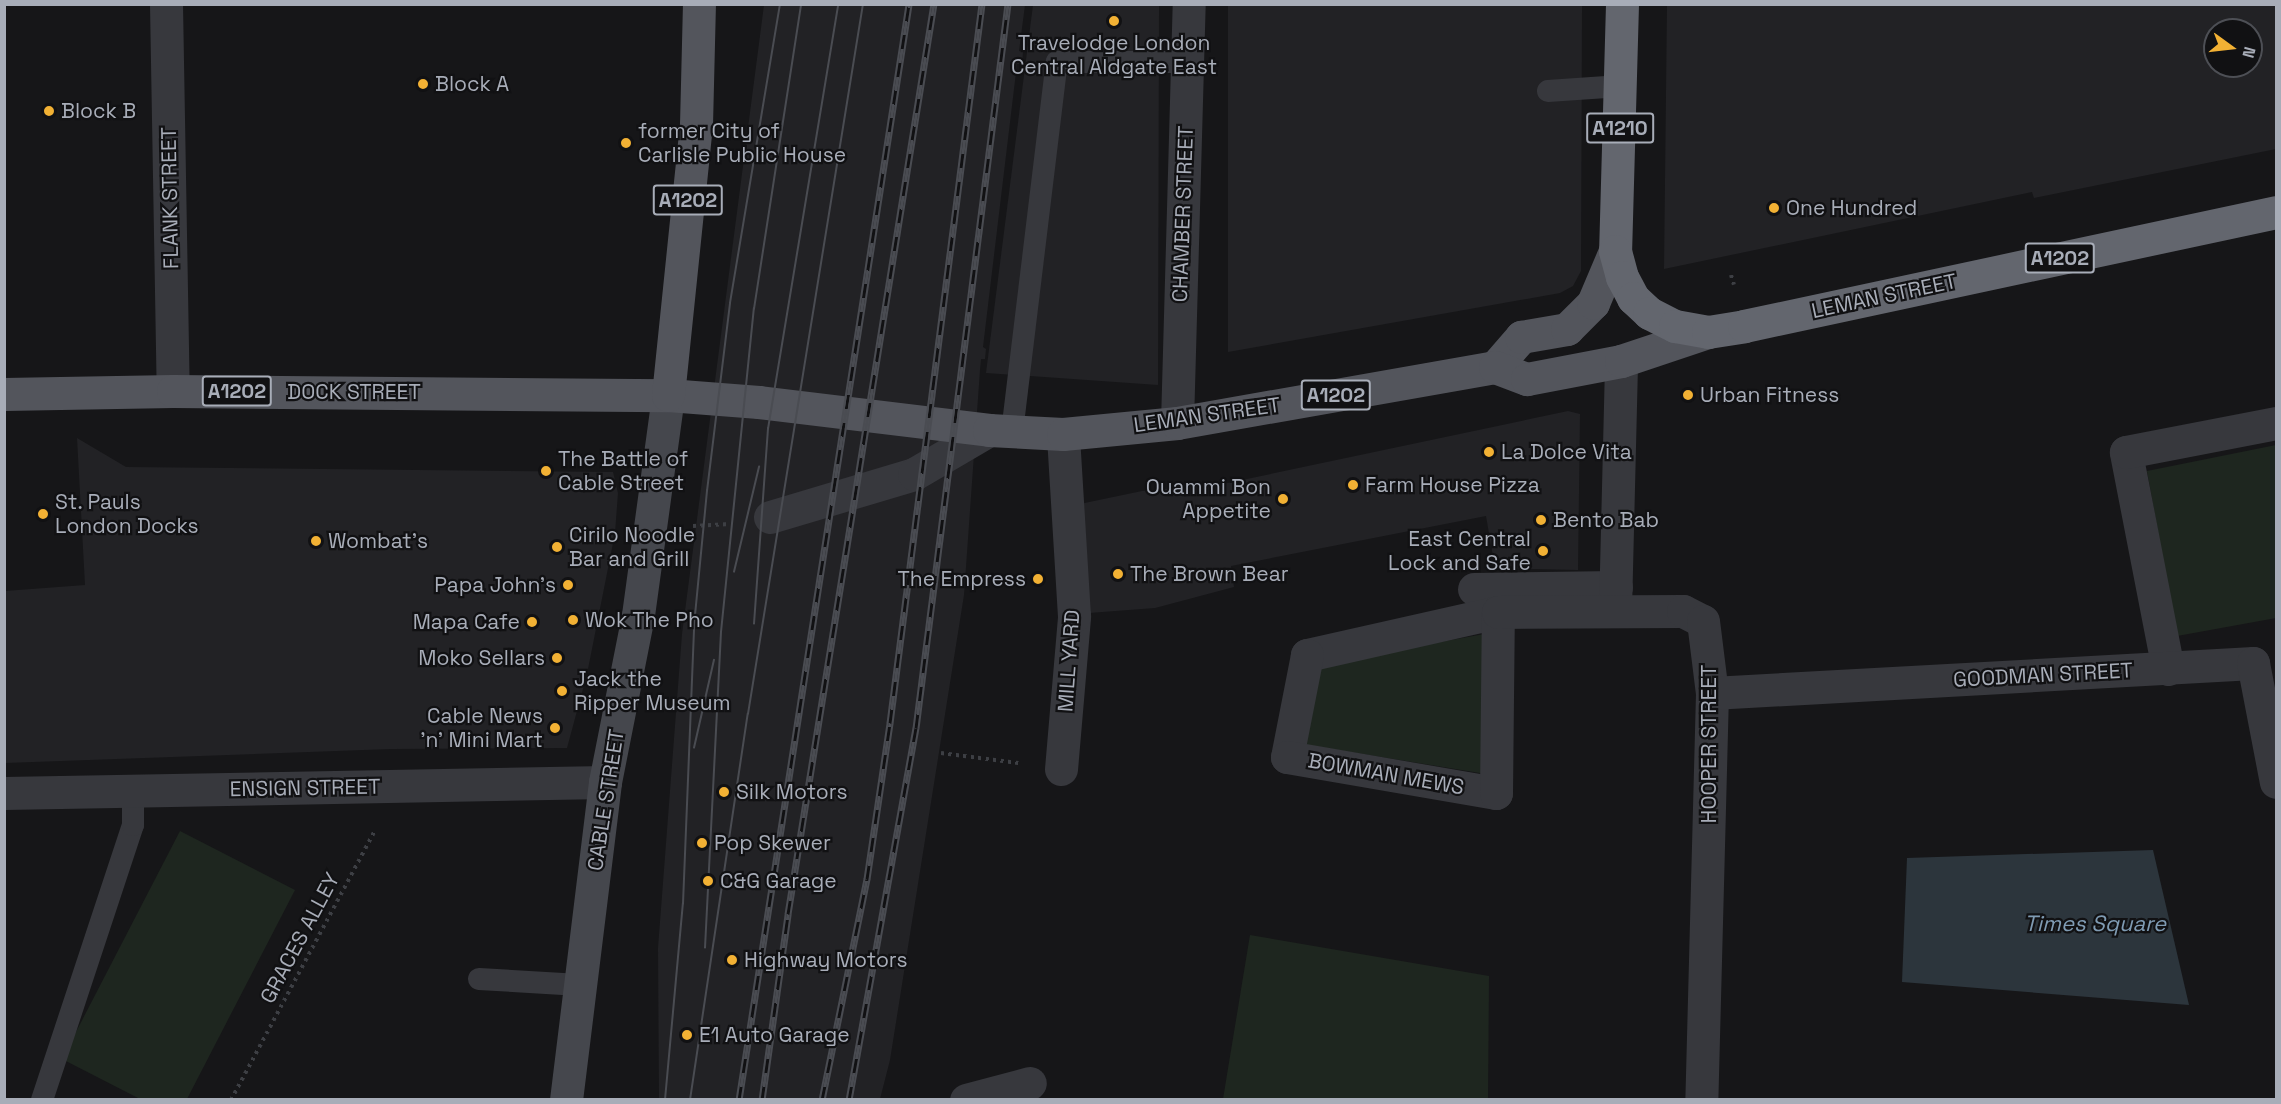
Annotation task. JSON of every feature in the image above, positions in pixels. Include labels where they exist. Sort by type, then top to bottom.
[{"type":"highway","name":"A1210","points":[[1622,4],[1615,251],[1622,277],[1633,298],[1650,313],[1675,326],[1708,332]]},
{"type":"highway","name":"LEMAN STREET","points":[[1708,332],[2277,212]]},
{"type":"main road","name":"A1202","points":[[668,395],[696,125],[699,4]]},
{"type":"main road","points":[[1495,367],[1521,337],[1567,329],[1593,303],[1615,251]]},
{"type":"main road","name":"LEMAN STREET","points":[[668,395],[759,402],[1001,431],[1063,434],[1178,423],[1495,367],[1527,379],[1621,361],[1708,332]]},
{"type":"main road","name":"DOCK STREET","points":[[4,394],[173,391],[668,395]]},
{"type":"main road","name":"CABLE STREET","points":[[566,1100],[605,782],[638,615],[668,395]]},
{"type":"street","name":"FLANK STREET","points":[[166,4],[173,391]]},
{"type":"street","name":"CHAMBER STREET","points":[[1178,423],[1189,4]]},
{"type":"street","points":[[1474,589],[1616,598],[1621,361]]},
{"type":"street","points":[[2168,669],[2126,452],[2277,423]]},
{"type":"street","points":[[770,517],[915,474],[1001,431]]},
{"type":"street","name":"MILL YARD","points":[[1061,769],[1074,616],[1063,434]]},
{"type":"street","name":"BOWMAN MEWS","points":[[1498,612],[1496,793],[1287,757],[1307,655],[1498,612],[1616,598]]},
{"type":"street","name":"HOOPER STREET","points":[[1616,598],[1683,611],[1703,621],[1712,693],[1701,1100]]},
{"type":"street","name":"GOODMAN STREET","points":[[1712,693],[2168,669],[2265,661],[2277,782]]},
{"type":"street","name":"ENSIGN STREET","points":[[4,793],[381,788],[605,782]]},
{"type":"street","points":[[966,1100],[1030,1083]]},
{"type":"lane","points":[[1001,431],[1057,62],[1188,62]]},
{"type":"lane","points":[[1548,91],[1621,86]]},
{"type":"lane","points":[[42,1100],[134,825],[133,790]]},
{"type":"lane","points":[[479,979],[580,985]]},
{"type":"path","points":[[942,753],[1061,769]]},
{"type":"path","name":"GRACES ALLEY","points":[[231,1100],[381,819],[381,788]]},
{"type":"shaded area","points":[[764,5],[1025,5],[1019,51],[1023,52],[1022,64],[1017,64],[983,347],[986,349],[985,359],[981,359],[964,595],[890,1060],[880,1099],[659,1100],[658,948],[682,634]]},
{"type":"shaded area","points":[[1033,5],[1159,5],[1158,385],[986,373]]},
{"type":"shaded area","points":[[1228,5],[1582,5],[1581,271],[1573,286],[1560,293],[1228,352]]},
{"type":"shaded area","points":[[1667,5],[2276,5],[2276,149],[2034,198],[2032,192],[1664,269]]},
{"type":"shaded area","points":[[1568,411],[1580,414],[1578,570],[1495,568],[1486,516],[1231,566],[1234,587],[1155,608],[1089,613],[1075,505],[1142,491],[1228,483]]},
{"type":"shaded area","points":[[77,438],[126,467],[613,472],[618,493],[615,533],[587,674],[567,748],[391,749],[5,763],[5,591],[85,585]]},
{"type":"shaded area","points":[[2276,445],[2276,618],[2177,636],[2147,471]]},
{"type":"shaded area","points":[[1490,633],[1486,774],[1301,744],[1318,664]]},
{"type":"shaded area","points":[[180,831],[295,890],[187,1099],[140,1099],[62,1059]]},
{"type":"shaded area","points":[[1250,935],[1489,976],[1488,1099],[1223,1099]]},
{"type":"water","name":"Times Square","points":[[2153,850],[2189,1005],[1902,982],[1907,858]]},
{"type":"tram line","points":[[665,1100],[683,904],[694,626],[707,491],[730,303],[780,4]]},
{"type":"tram line","points":[[705,948],[721,632],[754,309],[801,4]]},
{"type":"tram line","points":[[754,624],[768,429],[838,4]]},
{"type":"tram line","points":[[690,1100],[748,714],[863,4]]},
{"type":"tram line","points":[[734,572],[759,467]]},
{"type":"tram line","points":[[694,748],[714,660]]},
{"type":"railway","points":[[739,1100],[909,4]]},
{"type":"railway","points":[[762,1100],[788,914],[934,4]]},
{"type":"railway","points":[[822,1100],[867,879],[890,723],[982,4]]},
{"type":"railway","points":[[849,1100],[916,728],[1008,4]]},
{"type":"place","name":"Travelodge London Central Aldgate East","points":[[1114,21]]},
{"type":"place","name":"Block A","points":[[423,84]]},
{"type":"place","name":"Block B","points":[[49,111]]},
{"type":"place","name":"former City of Carlisle Public House","points":[[626,143]]},
{"type":"place","name":"One Hundred","points":[[1774,208]]},
{"type":"place","name":"Urban Fitness","points":[[1688,395]]},
{"type":"place","name":"La Dolce Vita","points":[[1489,452]]},
{"type":"place","name":"The Battle of Cable Street","points":[[546,471]]},
{"type":"place","name":"Farm House Pizza","points":[[1353,485]]},
{"type":"place","name":"Ouammi Bon Appetite","points":[[1283,499]]},
{"type":"place","name":"St. Pauls London Docks","points":[[43,514]]},
{"type":"place","name":"Bento Bab","points":[[1541,520]]},
{"type":"place","name":"Wombat's","points":[[316,541]]},
{"type":"place","name":"Cirilo Noodle Bar and Grill","points":[[557,547]]},
{"type":"place","name":"East Central Lock and Safe","points":[[1543,551]]},
{"type":"place","name":"The Brown Bear","points":[[1118,574]]},
{"type":"place","name":"The Empress","points":[[1038,579]]},
{"type":"place","name":"Papa John's","points":[[568,585]]},
{"type":"place","name":"Wok The Pho","points":[[573,620]]},
{"type":"place","name":"Mapa Cafe","points":[[532,622]]},
{"type":"place","name":"Moko Sellars","points":[[557,658]]},
{"type":"place","name":"Jack the Ripper Museum","points":[[562,691]]},
{"type":"place","name":"Cable News 'n' Mini Mart","points":[[555,728]]},
{"type":"place","name":"Silk Motors","points":[[724,792]]},
{"type":"place","name":"Pop Skewer","points":[[702,843]]},
{"type":"place","name":"C&G Garage","points":[[708,881]]},
{"type":"place","name":"Highway Motors","points":[[732,960]]},
{"type":"place","name":"E1 Auto Garage","points":[[687,1035]]}]
